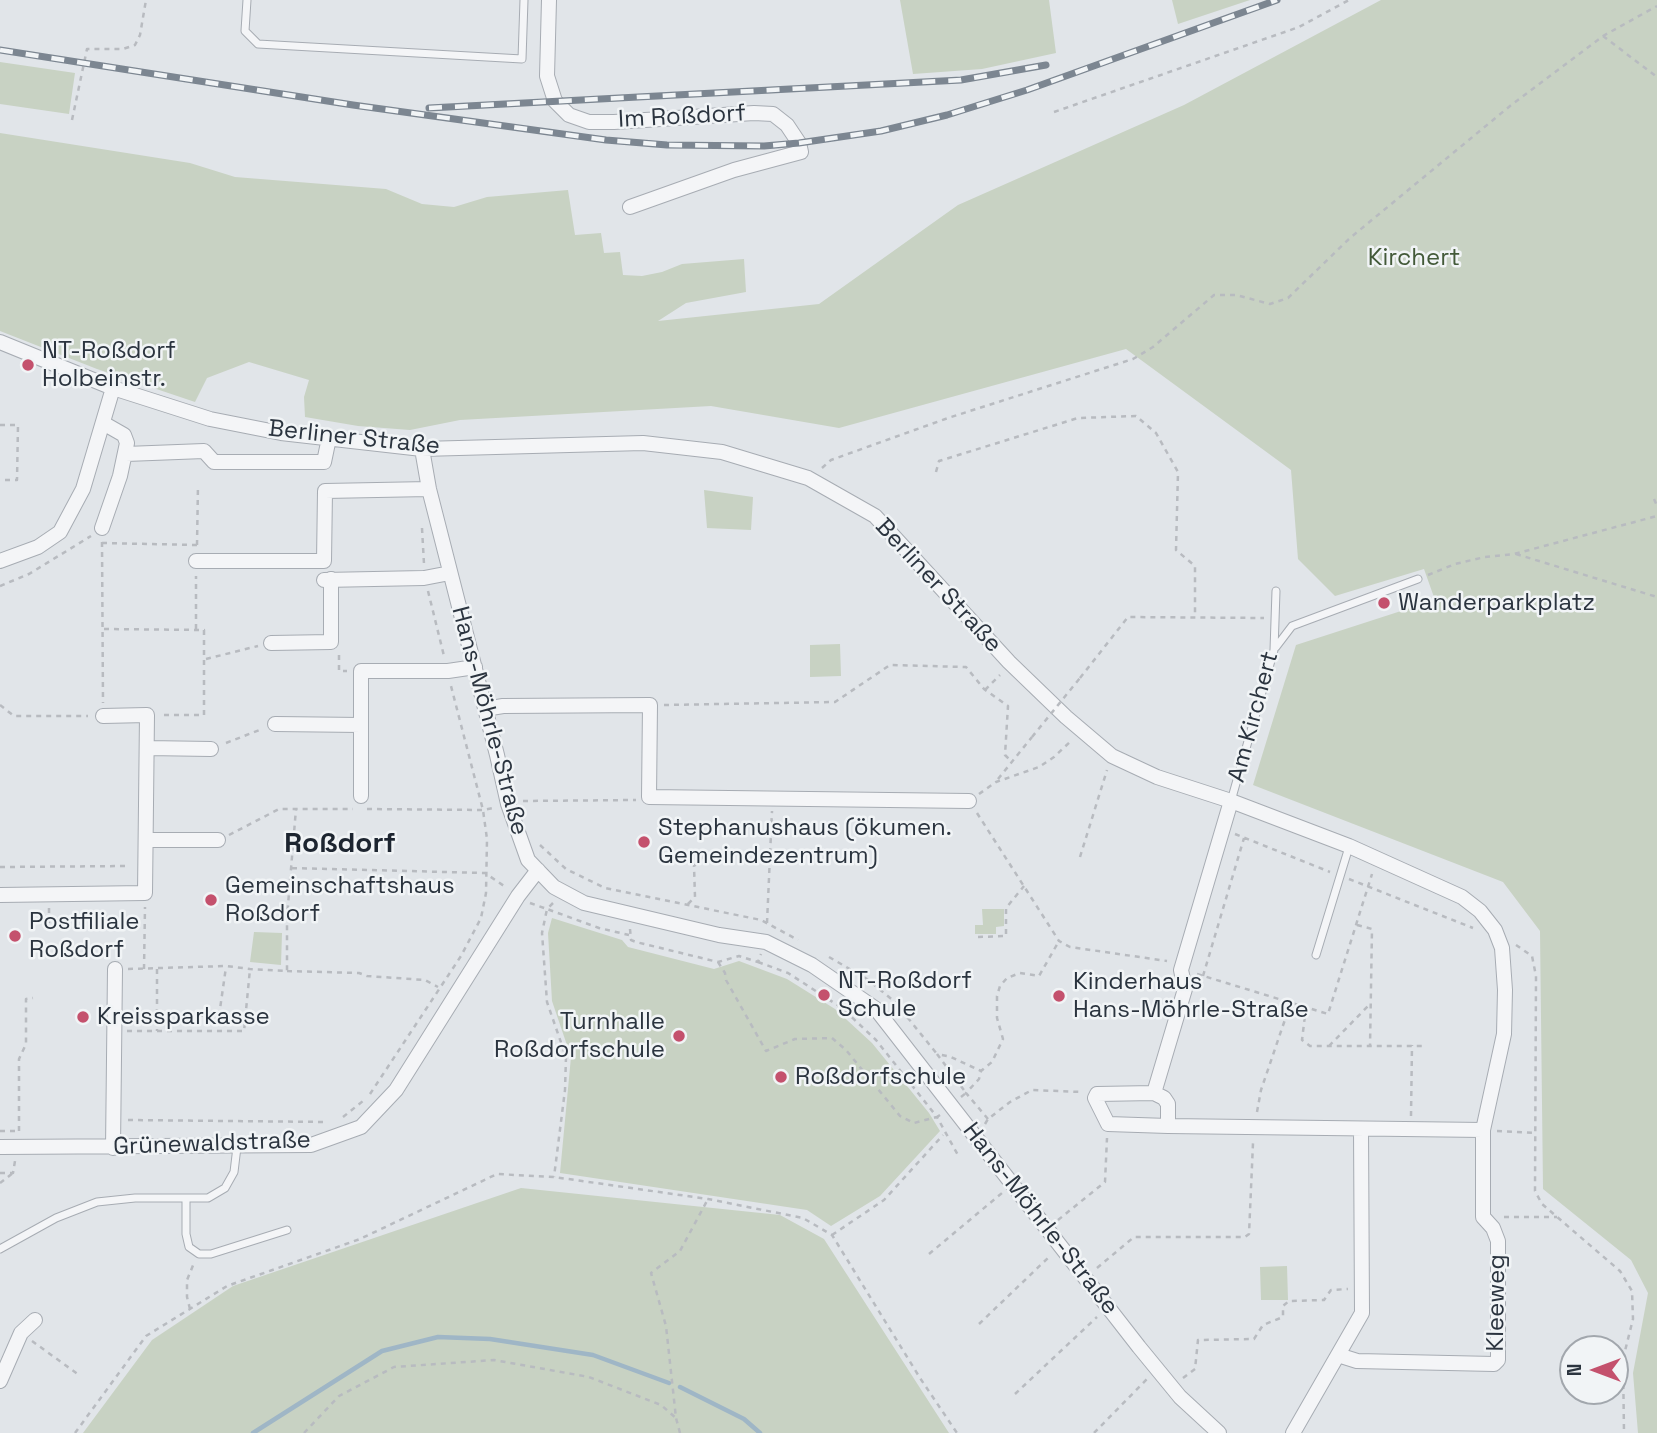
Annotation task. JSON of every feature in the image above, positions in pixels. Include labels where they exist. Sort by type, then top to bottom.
[{"type":"street","name":"Im Roßdorf","points":[[549,0],[547,76],[555,101],[569,115],[589,122],[614,122],[773,114],[787,125],[799,143],[801,152],[734,170],[630,206]]},
{"type":"street","name":"Berliner Straße","points":[[0,342],[113,388],[210,419],[281,433],[422,449],[643,443],[722,452],[808,478],[875,516],[1011,664],[1112,756],[1157,776],[1231,800],[1349,846],[1462,897],[1480,911],[1494,930],[1502,948],[1505,990],[1504,1034],[1483,1130]]},
{"type":"street","points":[[0,561],[38,547],[60,532],[83,489],[113,388]]},
{"type":"street","points":[[103,423],[124,435],[126,454],[103,528]]},
{"type":"street","points":[[126,454],[204,451],[214,462],[324,462],[329,438]]},
{"type":"street","name":"Hans-Möhrle-Straße","points":[[422,449],[429,489],[513,824],[528,860],[554,887],[584,903],[719,935],[766,942],[812,965],[876,1009],[1157,1369],[1180,1397],[1219,1433]]},
{"type":"street","points":[[196,552],[324,561],[325,491],[429,489]]},
{"type":"street","points":[[271,643],[331,642],[328,580],[424,578],[450,573]]},
{"type":"street","points":[[361,803],[361,671],[448,671],[475,667]]},
{"type":"street","points":[[485,709],[503,706],[650,705],[649,797],[969,801]]},
{"type":"street","points":[[0,895],[145,893],[148,715],[103,716]]},
{"type":"street","points":[[275,724],[361,725]]},
{"type":"street","points":[[147,748],[215,747]]},
{"type":"street","points":[[1154,1093],[1185,989],[1181,970],[1231,800]]},
{"type":"street","points":[[146,840],[218,841]]},
{"type":"street","name":"Grünewaldstraße","points":[[0,1147],[237,1147],[311,1144],[361,1127],[396,1090],[518,895],[538,870]]},
{"type":"street","points":[[113,1148],[115,970]]},
{"type":"street","points":[[1168,1126],[1168,1104],[1164,1098],[1154,1093],[1097,1094],[1095,1098],[1108,1124],[1168,1126],[1483,1130]]},
{"type":"street","points":[[1293,1433],[1362,1313],[1361,1129]]},
{"type":"street","name":"Kleeweg","points":[[1338,1354],[1357,1362],[1497,1363],[1498,1241],[1493,1228],[1483,1217],[1483,1130]]},
{"type":"street","points":[[0,1381],[21,1333],[35,1320]]},
{"type":"lane","points":[[247,0],[245,31],[258,44],[522,59],[524,0]]},
{"type":"lane","points":[[1274,650],[1281,637],[1292,626],[1418,579]]},
{"type":"lane","name":"Am Kirchert","points":[[1231,800],[1274,650],[1276,591]]},
{"type":"lane","points":[[1316,955],[1349,846]]},
{"type":"lane","points":[[0,1249],[57,1218],[97,1202],[170,1197],[208,1198],[225,1188],[234,1172],[237,1147]]},
{"type":"lane","points":[[186,1198],[186,1234],[189,1247],[199,1254],[211,1254],[287,1230]]},
{"type":"path","points":[[72,120],[87,49],[123,49],[135,45],[140,35],[146,0]]},
{"type":"path","points":[[1054,112],[1298,27],[1349,0]]},
{"type":"path","points":[[808,478],[831,460],[948,418],[1133,359],[1153,347],[1214,295],[1236,295],[1270,304],[1288,298],[1350,238],[1510,106],[1603,36],[1657,6]]},
{"type":"path","points":[[1603,36],[1657,77]]},
{"type":"path","points":[[936,472],[939,461],[1078,418],[1136,416],[1156,433],[1178,472],[1176,550],[1195,566],[1195,617]]},
{"type":"path","points":[[0,425],[18,425],[18,480],[0,480]]},
{"type":"path","points":[[196,629],[198,485]]},
{"type":"path","points":[[1654,499],[1657,506]]},
{"type":"path","points":[[1418,579],[1455,564],[1514,554],[1657,516]]},
{"type":"path","points":[[114,1120],[325,1123],[338,1120],[352,1112],[369,1096],[461,956],[481,918],[486,893],[487,839],[424,578],[422,527]]},
{"type":"path","points":[[0,705],[14,716],[103,716],[103,528]]},
{"type":"path","points":[[0,586],[29,574],[103,528]]},
{"type":"path","points":[[103,544],[196,552]]},
{"type":"path","points":[[1514,554],[1657,597]]},
{"type":"path","points":[[996,782],[1128,617],[1275,618]]},
{"type":"path","points":[[103,629],[204,630],[204,715],[148,715]]},
{"type":"path","points":[[205,660],[252,647]]},
{"type":"path","points":[[339,655],[339,665]]},
{"type":"path","points":[[985,690],[1011,664]]},
{"type":"path","points":[[650,705],[835,702],[890,665],[966,667],[985,690],[1008,706],[1005,755],[1012,762]]},
{"type":"path","points":[[215,747],[275,724]]},
{"type":"path","points":[[1082,730],[1047,762],[996,782],[969,801],[1059,942],[1070,947],[1176,962],[1181,970],[1328,1014],[1376,858]]},
{"type":"path","points":[[1080,857],[1112,756]]},
{"type":"path","points":[[767,923],[772,799]]},
{"type":"path","points":[[218,841],[279,809],[361,803]]},
{"type":"path","points":[[287,971],[287,917],[296,809]]},
{"type":"path","points":[[1222,829],[1474,928],[1494,930],[1532,956],[1536,976],[1535,1191],[1542,1204],[1620,1271],[1632,1291],[1633,1319],[1623,1359],[1624,1433]]},
{"type":"path","points":[[1203,976],[1245,837]]},
{"type":"path","points":[[688,905],[695,897],[694,866],[707,853]]},
{"type":"path","points":[[0,867],[146,866]]},
{"type":"path","points":[[292,868],[485,873],[518,895],[547,909],[542,933],[547,1002],[566,1056],[565,1090],[554,1177]]},
{"type":"path","points":[[978,937],[1006,936],[1006,908],[1024,886]]},
{"type":"path","points":[[144,969],[145,893]]},
{"type":"path","points":[[633,916],[629,935],[631,940],[718,962],[739,956],[758,962],[799,978],[842,1008],[876,1040],[943,1124],[945,1134],[958,1157]]},
{"type":"path","points":[[49,921],[49,928]]},
{"type":"path","points":[[1356,925],[1372,929],[1370,1047]]},
{"type":"path","points":[[758,962],[766,942]]},
{"type":"path","points":[[718,962],[766,1051],[795,1039],[832,1038],[846,1050],[900,1116],[914,1123],[937,1117],[979,1079],[981,1071],[992,1062],[1003,1038],[997,1018],[1000,986],[1007,978],[1020,973],[1040,976],[1059,942]]},
{"type":"path","points":[[115,970],[226,966],[250,970],[359,972],[367,976],[425,980],[439,988]]},
{"type":"path","points":[[219,1016],[226,966]]},
{"type":"path","points":[[156,969],[156,1031]]},
{"type":"path","points":[[115,1030],[244,1031],[247,1023],[250,970]]},
{"type":"path","points":[[19,1131],[19,1059],[26,1044],[26,999],[33,998]]},
{"type":"path","points":[[1109,1257],[1134,1237],[1245,1237],[1250,1234],[1254,1127],[1261,1090],[1291,1002]]},
{"type":"path","points":[[1329,1046],[1370,1004]]},
{"type":"path","points":[[1306,1007],[1302,1040],[1310,1046],[1423,1046]]},
{"type":"path","points":[[115,1013],[219,1016],[247,1023]]},
{"type":"path","points":[[1410,1129],[1412,1045]]},
{"type":"path","points":[[981,1071],[951,1057],[937,1054],[988,1119],[1032,1090],[1078,1091]]},
{"type":"path","points":[[1048,1229],[1105,1182],[1108,1124]]},
{"type":"path","points":[[1483,1130],[1535,1133]]},
{"type":"path","points":[[832,1235],[884,1200],[945,1134]]},
{"type":"path","points":[[0,1183],[13,1173],[17,1148]]},
{"type":"path","points":[[0,1173],[13,1173]]},
{"type":"path","points":[[75,1433],[146,1336],[227,1286],[360,1239],[497,1174],[554,1177],[708,1199],[803,1218],[832,1235],[957,1433]]},
{"type":"path","points":[[929,1254],[1013,1184]]},
{"type":"path","points":[[680,1433],[666,1326],[651,1273],[680,1251],[708,1199]]},
{"type":"path","points":[[1483,1217],[1557,1217]]},
{"type":"path","points":[[979,1324],[1060,1246]]},
{"type":"path","points":[[190,1309],[187,1280],[199,1254]]},
{"type":"path","points":[[1195,1369],[1198,1340],[1254,1339],[1263,1325],[1283,1317],[1283,1306],[1289,1301],[1324,1300],[1331,1290],[1361,1289]]},
{"type":"path","points":[[1016,1394],[1108,1307]]},
{"type":"path","points":[[21,1333],[79,1376]]},
{"type":"path","points":[[304,1433],[339,1396],[394,1367],[494,1360],[589,1377],[661,1405],[676,1418]]},
{"type":"path","points":[[1094,1433],[1157,1369]]},
{"type":"green space","points":[[900,0],[1049,0],[1056,53],[982,69],[913,74]]},
{"type":"green space","points":[[1172,0],[1250,0],[1178,24]]},
{"type":"green space","name":"Kirchert","points":[[1381,0],[1657,0],[1657,1433],[1638,1433],[1633,1373],[1648,1293],[1631,1260],[1543,1189],[1540,931],[1503,882],[1253,785],[1296,645],[1435,600],[1424,569],[1335,596],[1298,559],[1291,470],[1126,349],[839,428],[711,406],[460,420],[410,430],[358,426],[305,417],[304,397],[309,380],[249,362],[207,378],[195,402],[97,369],[0,331],[0,133],[190,163],[235,177],[386,189],[422,204],[454,207],[487,197],[568,190],[575,235],[601,233],[604,253],[620,252],[623,275],[642,276],[682,264],[744,259],[746,292],[686,303],[658,321],[819,304],[958,205],[1184,105]]},
{"type":"green space","points":[[0,62],[75,73],[69,114],[0,104]]},
{"type":"green space","points":[[704,490],[753,497],[751,530],[707,528]]},
{"type":"green space","points":[[840,644],[841,676],[810,677],[810,645]]},
{"type":"green space","points":[[982,909],[1004,909],[1004,926],[996,927],[996,934],[975,934],[975,925],[983,925]]},
{"type":"green space","points":[[552,918],[622,940],[628,947],[714,969],[739,961],[787,979],[835,1009],[872,1043],[929,1113],[940,1131],[880,1196],[831,1226],[807,1210],[560,1173],[571,1057],[552,1001],[548,933]]},
{"type":"green space","points":[[254,932],[282,933],[281,965],[250,962]]},
{"type":"green space","points":[[521,1188],[780,1215],[824,1239],[949,1433],[83,1433],[152,1340],[233,1286]]},
{"type":"green space","points":[[1287,1266],[1288,1300],[1261,1300],[1260,1267]]},
{"type":"waterway","points":[[253,1433],[382,1351],[438,1337],[490,1339],[593,1355],[669,1383]]},
{"type":"waterway","points":[[680,1387],[744,1419],[760,1433]]},
{"type":"railway","points":[[0,50],[353,105],[606,140],[667,145],[764,146],[881,131],[947,115],[1027,90],[1277,0]]},
{"type":"railway","points":[[429,108],[961,80],[1046,65]]},
{"type":"place","name":"NT-Roßdorf Holbeinstr.","points":[[28,365]]},
{"type":"place","name":"Wanderparkplatz","points":[[1384,603]]},
{"type":"place","name":"Stephanushaus (ökumen. Gemeindezentrum)","points":[[644,842]]},
{"type":"place","name":"Gemeinschaftshaus Roßdorf","points":[[211,900]]},
{"type":"place","name":"Postfiliale Roßdorf","points":[[15,936]]},
{"type":"place","name":"NT-Roßdorf Schule","points":[[824,995]]},
{"type":"place","name":"Kinderhaus Hans-Möhrle-Straße","points":[[1059,996]]},
{"type":"place","name":"Kreissparkasse","points":[[83,1017]]},
{"type":"place","name":"Turnhalle Roßdorfschule","points":[[679,1036]]},
{"type":"place","name":"Roßdorfschule","points":[[781,1077]]},
{"type":"district","name":"Roßdorf","points":[[340,844]]}]
